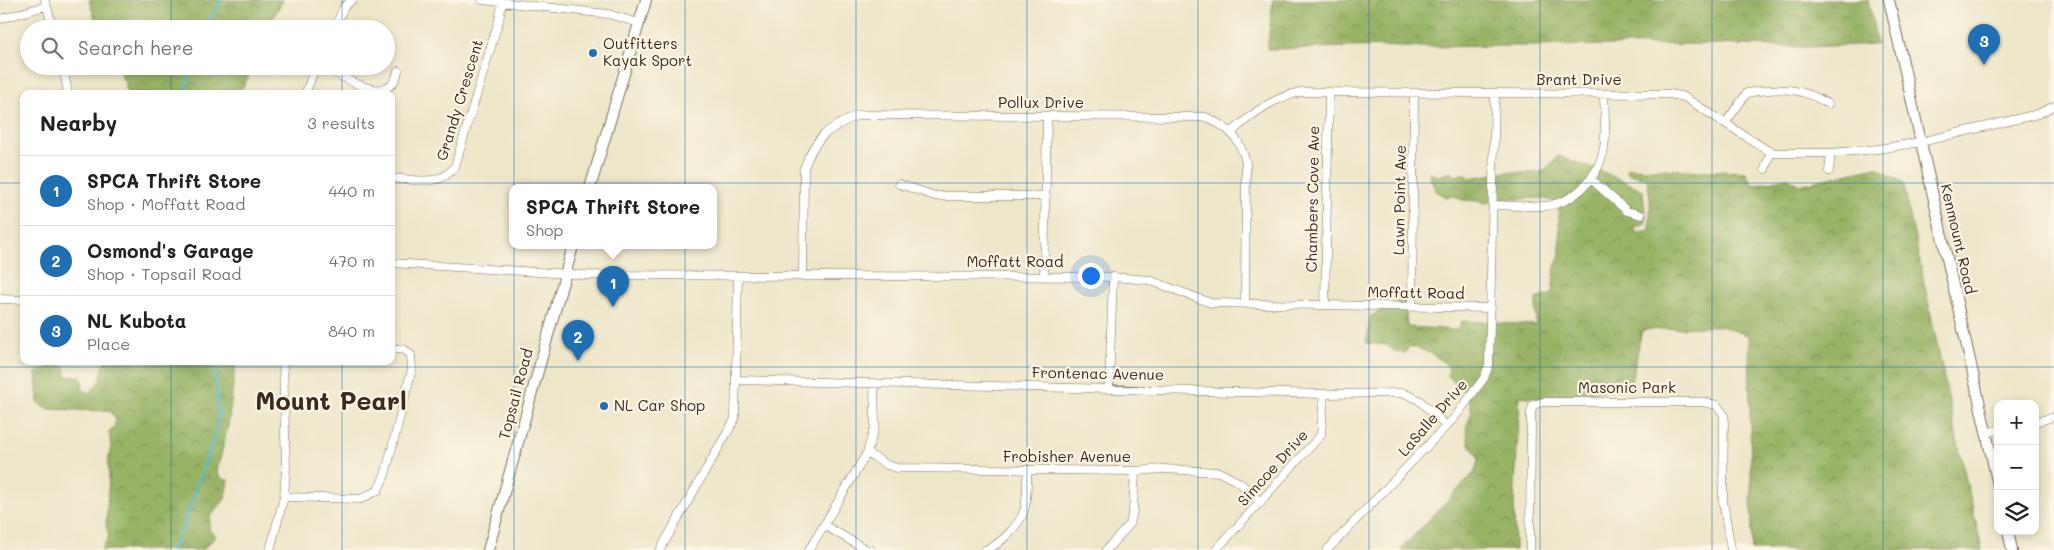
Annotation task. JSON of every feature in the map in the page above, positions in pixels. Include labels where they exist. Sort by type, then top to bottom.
[{"type":"main road","points":[[591,184],[646,0]]},
{"type":"main road","name":"Kenmount Road","points":[[1889,0],[1994,467]]},
{"type":"main road","name":"Topsail Road","points":[[488,550],[572,249]]},
{"type":"main road","points":[[2009,535],[2012,550]]},
{"type":"street","points":[[338,20],[344,7],[352,0]]},
{"type":"street","points":[[482,0],[502,4],[608,14],[639,23]]},
{"type":"street","points":[[0,19],[46,3],[51,20]]},
{"type":"street","name":"Grandy Crescent","points":[[395,178],[439,180],[448,175],[455,166],[499,20],[502,4]]},
{"type":"street","points":[[342,75],[376,90],[390,87],[398,71]]},
{"type":"street","points":[[65,75],[67,90]]},
{"type":"street","points":[[307,90],[312,75]]},
{"type":"street","points":[[1726,122],[1746,93],[1761,90],[1798,90],[1814,95],[1828,104]]},
{"type":"street","name":"Brant Drive","points":[[1232,132],[1255,111],[1284,96],[1301,92],[1670,94],[1684,97],[1771,151]]},
{"type":"street","name":"Chambers Cove Ave","points":[[1325,305],[1328,92]]},
{"type":"street","name":"Lawn Point Ave","points":[[1412,307],[1414,93]]},
{"type":"street","name":"LaSalle Drive","points":[[1328,550],[1455,417],[1484,378],[1490,349],[1495,94]]},
{"type":"street","points":[[1494,205],[1545,206],[1562,201],[1577,193],[1591,180],[1605,147],[1604,94]]},
{"type":"street","points":[[1765,169],[1771,151],[1832,153],[1878,149],[1921,142],[2038,114],[2054,106]]},
{"type":"street","name":"Pollux Drive","points":[[803,276],[804,168],[815,143],[824,133],[858,115],[1206,117],[1232,132]]},
{"type":"street","points":[[1044,276],[1047,117]]},
{"type":"street","points":[[1232,132],[1243,148],[1246,162],[1244,304]]},
{"type":"street","points":[[1829,170],[1832,153]]},
{"type":"street","points":[[1591,180],[1627,211],[1641,215]]},
{"type":"street","points":[[899,184],[935,196],[1046,196]]},
{"type":"street","name":"Moffatt Road","points":[[395,263],[585,275],[1113,277],[1149,280],[1206,302],[1491,308]]},
{"type":"street","points":[[660,550],[733,424],[736,414],[738,276]]},
{"type":"street","points":[[1109,388],[1113,277]]},
{"type":"street","points":[[0,299],[20,300]]},
{"type":"street","points":[[284,497],[361,499],[378,490],[385,475],[412,369],[411,354],[405,350],[395,349]]},
{"type":"street","points":[[270,550],[284,497],[286,468],[283,365]]},
{"type":"street","name":"Frontenac Avenue","points":[[737,380],[1324,394],[1404,393],[1419,400],[1446,426]]},
{"type":"street","points":[[809,550],[867,453],[875,426],[874,383]]},
{"type":"street","name":"Simcoe Drive","points":[[1216,550],[1261,503],[1321,435],[1324,394]]},
{"type":"street","name":"Masonic Park","points":[[1530,550],[1531,413],[1534,405],[1543,402],[1714,403],[1721,408],[1723,412],[1723,501],[1732,550]]},
{"type":"street","points":[[2039,421],[2054,417]]},
{"type":"street","points":[[1986,433],[1994,431]]},
{"type":"street","name":"Frobisher Avenue","points":[[867,453],[887,465],[897,468],[1136,471],[1164,469],[1218,472],[1240,483],[1261,503]]},
{"type":"street","points":[[985,550],[996,544],[1019,521],[1024,510],[1028,470]]},
{"type":"street","points":[[1106,550],[1130,524],[1133,511],[1136,471]]},
{"type":"street","points":[[824,525],[864,549],[871,550]]},
{"type":"green space","points":[[89,0],[283,0],[272,20],[95,20]]},
{"type":"green space","points":[[1273,0],[1868,0],[1877,44],[1804,47],[1714,44],[1370,46],[1267,49]]},
{"type":"green space","points":[[121,75],[249,75],[240,90],[127,90]]},
{"type":"green space","points":[[1558,156],[1601,171],[1643,190],[1646,222],[1641,226],[1635,226],[1635,233],[1650,231],[1650,198],[1647,179],[1627,173],[1628,168],[1746,172],[1753,185],[1788,178],[1800,185],[1876,167],[1903,182],[1982,550],[1752,550],[1749,336],[1721,326],[1642,330],[1630,388],[1560,395],[1555,400],[1520,396],[1514,503],[1515,550],[1400,550],[1474,473],[1479,458],[1469,444],[1466,428],[1472,411],[1467,395],[1448,376],[1449,368],[1436,356],[1426,351],[1409,346],[1405,353],[1395,352],[1388,345],[1366,343],[1371,316],[1405,298],[1407,327],[1458,330],[1462,321],[1536,325],[1536,299],[1552,294],[1555,267],[1560,256],[1559,208],[1553,201],[1538,198],[1498,200],[1485,203],[1462,200],[1455,196],[1445,197],[1435,190],[1429,173],[1439,176],[1450,172],[1455,176],[1465,173],[1470,178],[1507,172],[1538,173],[1548,167]]},
{"type":"green space","points":[[54,365],[61,365],[65,368],[67,377],[80,376],[83,391],[90,393],[100,380],[104,365],[236,365],[228,426],[217,471],[222,479],[228,480],[225,499],[210,517],[209,530],[216,536],[203,550],[101,550],[109,536],[106,525],[108,464],[111,447],[109,432],[114,428],[116,419],[110,411],[48,409],[38,403],[36,373]]},
{"type":"waterway","points":[[211,20],[221,0]]},
{"type":"waterway","points":[[186,90],[189,75]]},
{"type":"waterway","points":[[172,550],[183,528],[219,417],[214,365]]},
{"type":"place","name":"Outfitters Kayak Sport","points":[[593,53]]},
{"type":"place","name":"NL Kubota","points":[[1984,65]]},
{"type":"place","name":"SPCA Thrift Store","points":[[613,307]]},
{"type":"place","name":"Osmond's Garage","points":[[578,361]]},
{"type":"place","name":"NL Car Shop","points":[[604,406]]},
{"type":"district","name":"Mount Pearl","points":[[331,401]]}]
